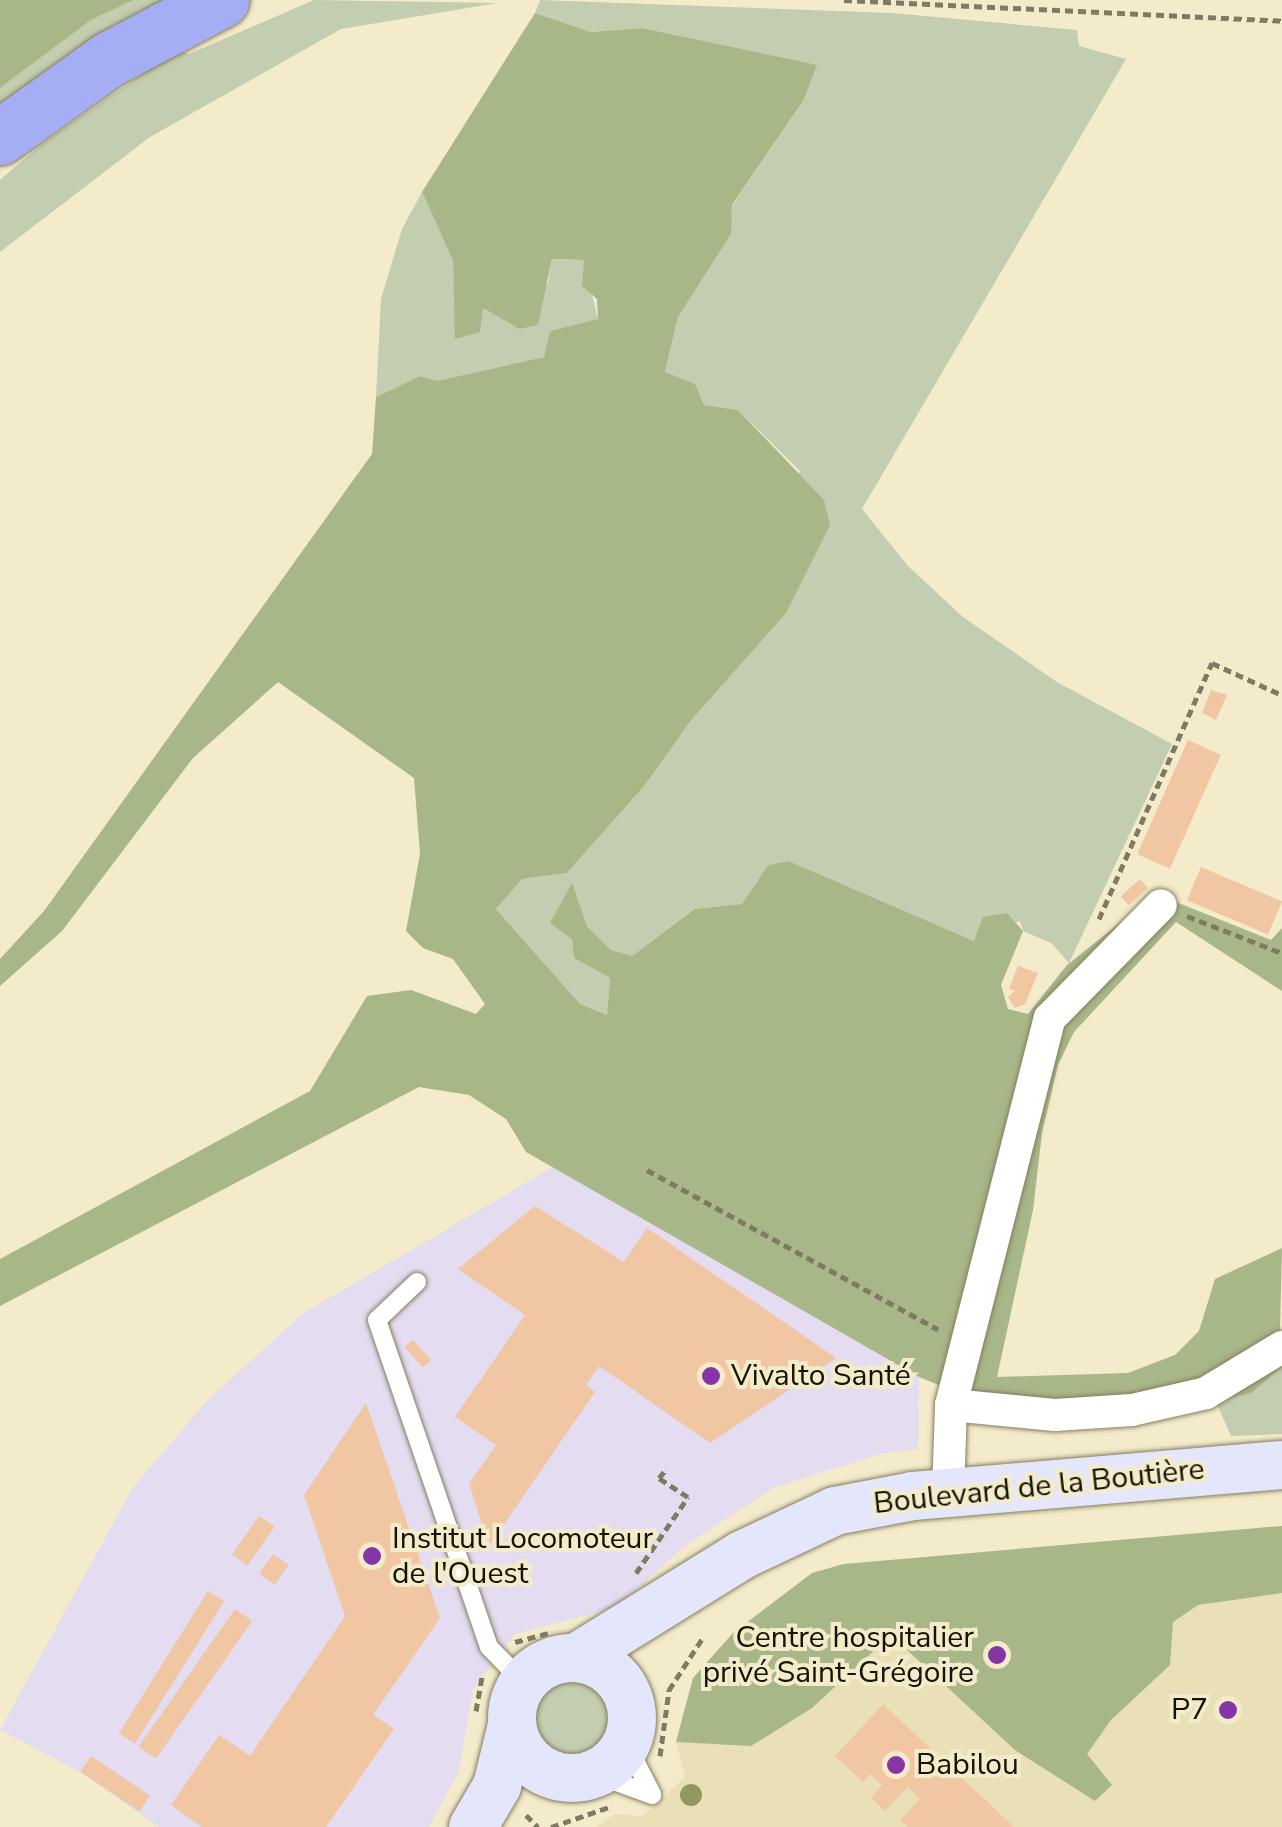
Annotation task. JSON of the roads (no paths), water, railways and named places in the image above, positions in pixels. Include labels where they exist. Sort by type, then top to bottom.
[{"type":"highway","points":[[0,137],[110,59],[221,0]]},
{"type":"street","points":[[948,1493],[951,1405],[1050,1018],[1161,906]]},
{"type":"street","points":[[951,1405],[1056,1414],[1132,1410],[1218,1388],[1282,1347]]},
{"type":"street","name":"Boulevard de la Boutière","points":[[576,1658],[770,1538],[835,1511],[948,1493],[1282,1464]]},
{"type":"street","name":"Boulevard de la Boutière","points":[[626,1693],[654,1636],[696,1586]]},
{"type":"street","points":[[473,1827],[497,1786],[518,1703],[546,1663],[576,1658],[606,1668],[626,1693],[596,1765],[501,1827]]},
{"type":"street","points":[[518,1703],[524,1756],[596,1765]]},
{"type":"lane","points":[[417,1282],[377,1320],[489,1647],[518,1703]]},
{"type":"place","name":"Vivalto Santé","points":[[711,1376]]},
{"type":"place","name":"Institut Locomoteur de l'Ouest","points":[[372,1556]]},
{"type":"place","name":"Centre hospitalier privé Saint-Grégoire","points":[[997,1655]]},
{"type":"place","name":"P7","points":[[1228,1710]]},
{"type":"place","name":"Babilou","points":[[896,1765]]}]
